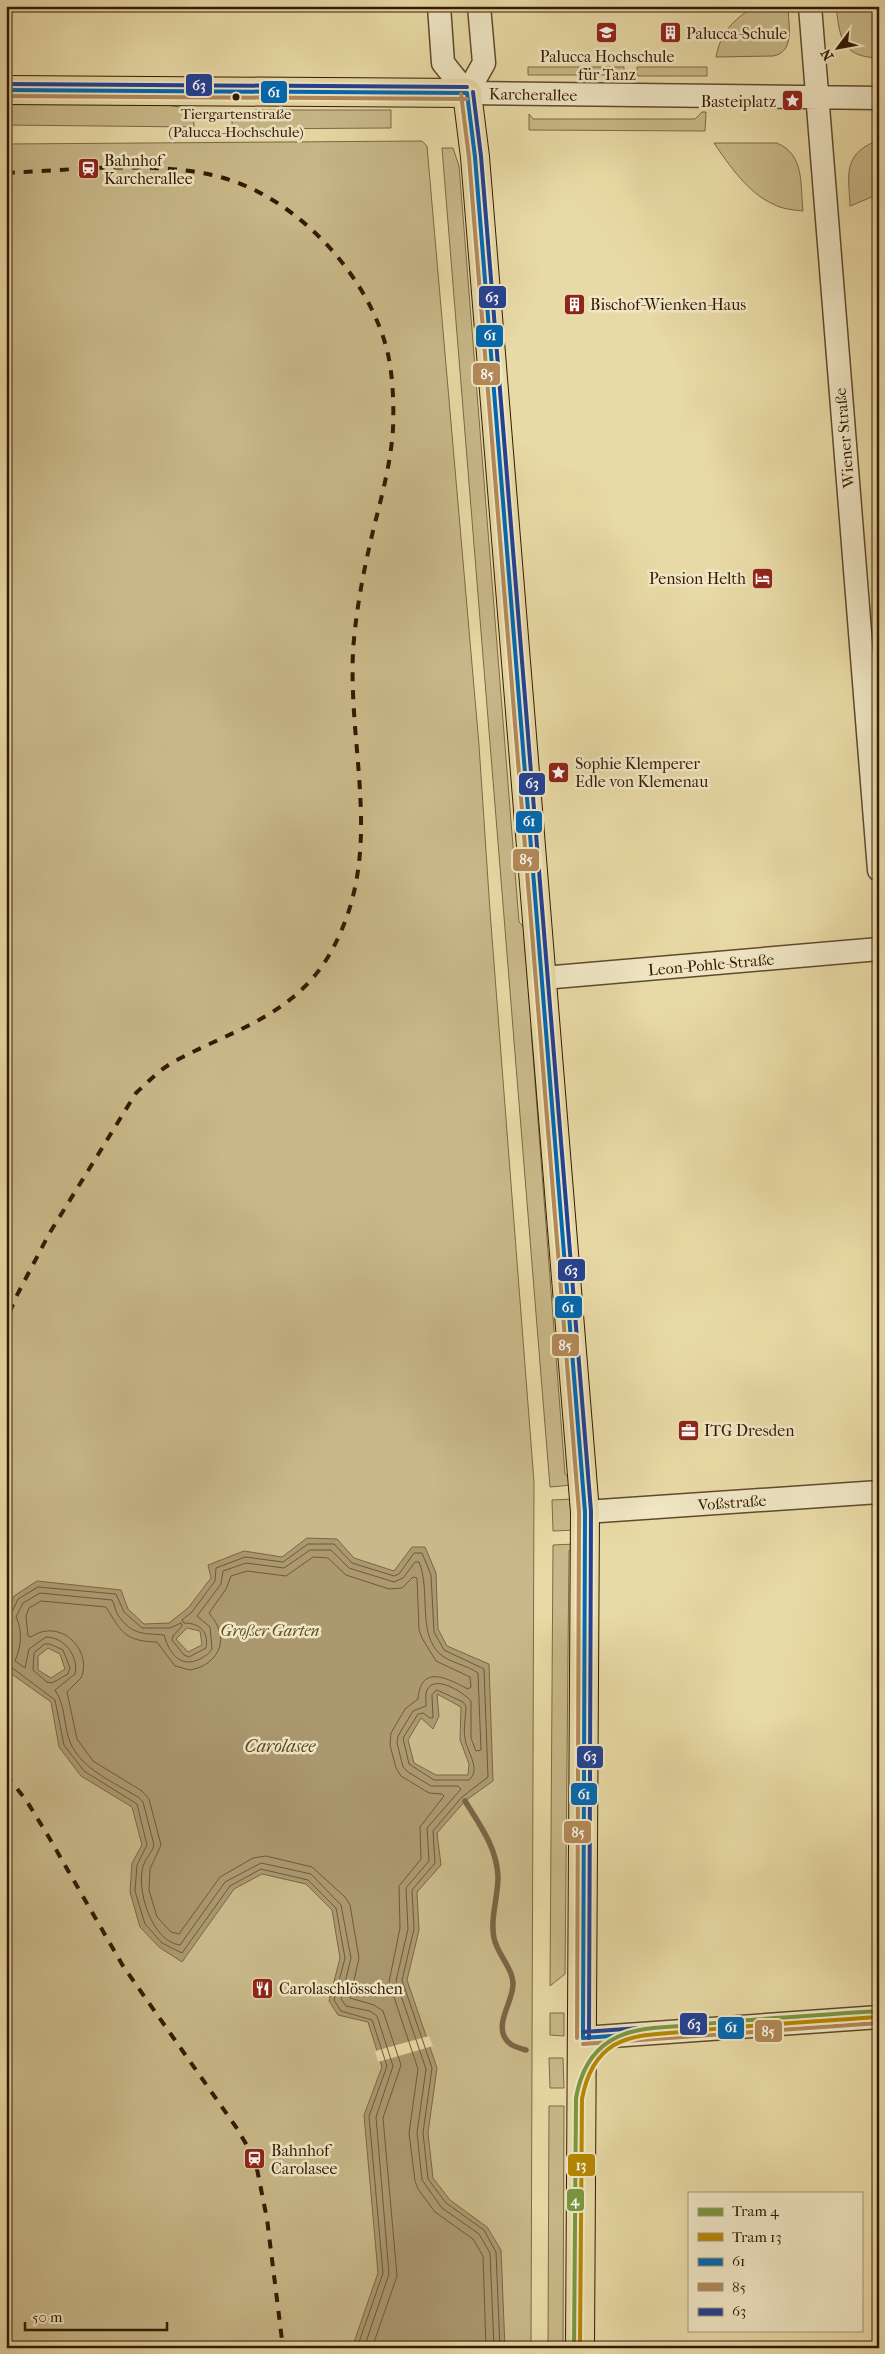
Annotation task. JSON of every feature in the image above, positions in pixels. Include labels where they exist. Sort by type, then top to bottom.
[{"type":"main road","name":"Karcherallee","points":[[6,90],[466,93]]},
{"type":"main road","points":[[466,93],[474,150],[586,1512],[580,2348]]},
{"type":"street","points":[[438,6],[443,63],[466,93],[484,63],[479,6]]},
{"type":"street","name":"Wiener Straße","points":[[810,6],[879,870]]},
{"type":"street","name":"Karcherallee","points":[[466,93],[879,98]]},
{"type":"street","name":"Leon-Pohle-Straße","points":[[543,978],[879,950]]},
{"type":"street","name":"Voßstraße","points":[[586,1512],[879,1492]]},
{"type":"street","points":[[583,2038],[879,2017]]},
{"type":"green space","points":[[754,6],[788,6],[789,36],[785,49],[773,56],[716,57],[721,40],[729,27]]},
{"type":"green space","points":[[836,6],[879,6],[879,58],[857,54],[845,44],[841,36]]},
{"type":"green space","points":[[528,67],[624,67],[624,75],[528,75]]},
{"type":"green space","points":[[637,67],[707,67],[707,76],[637,76]]},
{"type":"green space","points":[[6,102],[146,102],[193,109],[194,127],[6,125]]},
{"type":"green space","points":[[254,110],[391,110],[391,128],[232,129],[232,120],[254,119]]},
{"type":"green space","points":[[702,112],[706,112],[705,131],[529,130],[529,114],[533,119],[695,119]]},
{"type":"green space","name":"Großer Garten","points":[[422,141],[427,146],[479,745],[534,1482],[531,2348],[6,2348],[6,144]]},
{"type":"green space","points":[[874,142],[879,142],[879,194],[850,206],[849,177],[852,161],[857,154]]},
{"type":"green space","points":[[714,143],[777,143],[786,148],[797,163],[801,181],[803,211],[776,206],[755,193],[740,178]]},
{"type":"green space","points":[[442,148],[453,148],[459,166],[519,922],[528,931],[535,1022],[531,1029],[565,1474],[572,1480],[572,1485],[550,1487]]},
{"type":"green space","points":[[574,1499],[575,1530],[553,1531],[552,1500]]},
{"type":"green space","points":[[575,1544],[569,1551],[565,1974],[550,1986],[553,1545]]},
{"type":"green space","points":[[550,2013],[564,2013],[564,2036],[550,2035]]},
{"type":"green space","points":[[549,2058],[563,2058],[564,2088],[550,2088]]},
{"type":"green space","points":[[549,2106],[564,2106],[563,2348],[548,2348]]},
{"type":"water","name":"Carolasee","points":[[307,1538],[337,1539],[354,1558],[394,1571],[412,1547],[425,1547],[436,1573],[438,1629],[447,1646],[489,1664],[493,1781],[465,1801],[437,1833],[441,1865],[417,1892],[419,1930],[407,1980],[437,2068],[428,2133],[433,2178],[450,2200],[487,2227],[501,2250],[505,2348],[352,2348],[378,2273],[364,2115],[382,2067],[368,2022],[338,2015],[329,2001],[340,1958],[332,1910],[306,1884],[262,1874],[234,1889],[182,1962],[159,1947],[140,1927],[130,1892],[132,1863],[142,1845],[132,1807],[81,1776],[59,1747],[51,1702],[6,1670],[10,1628],[6,1625],[6,1609],[8,1609],[14,1596],[37,1581],[121,1590],[128,1609],[144,1624],[169,1623],[188,1608],[211,1578],[208,1565],[244,1551],[282,1557]],"holes":[[[187,1628],[200,1631],[202,1645],[188,1652],[176,1639]],[[48,1648],[60,1654],[65,1669],[51,1678],[38,1670],[38,1656]],[[437,1694],[461,1707],[460,1740],[469,1764],[468,1775],[436,1775],[414,1763],[408,1740],[421,1718],[433,1729],[439,1716]]]},
{"type":"pier","points":[[429,2036],[433,2046],[378,2062],[375,2051]]},
{"type":"waterway","points":[[465,1801],[487,1837],[497,1866],[498,1885],[493,1923],[494,1938],[510,1972],[513,1984],[502,2030],[504,2036],[511,2044],[526,2050]]},
{"type":"railway","points":[[6,173],[136,167],[162,168],[212,175],[242,184],[270,199],[297,217],[322,240],[344,265],[362,292],[377,321],[387,350],[392,379],[393,409],[392,441],[388,466],[370,542],[354,635],[353,691],[361,807],[361,844],[356,882],[346,920],[328,957],[297,994],[279,1008],[240,1030],[171,1063],[136,1093],[49,1234],[15,1299],[6,1322]]},
{"type":"railway","points":[[6,1775],[26,1800],[47,1834],[123,1966],[236,2127],[255,2159],[267,2219],[283,2348]]},
{"type":"tram line","name":"4","points":[[574,2348],[576,2098],[583,2073],[596,2052],[619,2036],[639,2030],[879,2011]]},
{"type":"tram line","name":"13","points":[[580,2348],[582,2099],[592,2068],[601,2055],[623,2041],[652,2034],[879,2017]]},
{"type":"transit line","name":"63","points":[[6,84],[467,87]]},
{"type":"transit line","name":"61","points":[[6,90],[467,93]]},
{"type":"transit line","name":"63","points":[[473,92],[481,156],[591,1511],[589,2038]]},
{"type":"transit line","name":"61","points":[[467,93],[475,157],[585,1512],[583,2038]]},
{"type":"transit line","name":"85","points":[[461,94],[469,158],[579,1512],[577,2038]]},
{"type":"transit line","name":"85","points":[[6,96],[467,99]]},
{"type":"transit line","name":"63","points":[[583,2032],[879,2011]]},
{"type":"transit line","name":"61","points":[[583,2038],[879,2017]]},
{"type":"transit line","name":"85","points":[[583,2044],[879,2023]]},
{"type":"place","name":"Palucca Hochschule für Tanz","points":[[607,32]]},
{"type":"place","name":"Palucca-Schule","points":[[670,33]]},
{"type":"place","name":"Tiergartenstraße (Palucca-Hochschule)","points":[[236,97]]},
{"type":"place","name":"Basteiplatz","points":[[792,101]]},
{"type":"place","name":"Bahnhof Karcherallee","points":[[88,169]]},
{"type":"place","name":"Bischof-Wienken-Haus","points":[[574,304]]},
{"type":"place","name":"Pension Helth","points":[[762,578]]},
{"type":"place","name":"Sophie Klemperer Edle von Klemenau","points":[[559,772]]},
{"type":"place","name":"ITG Dresden","points":[[688,1430]]},
{"type":"place","name":"Carolaschlösschen","points":[[263,1988]]},
{"type":"place","name":"Bahnhof Carolasee","points":[[255,2159]]}]
